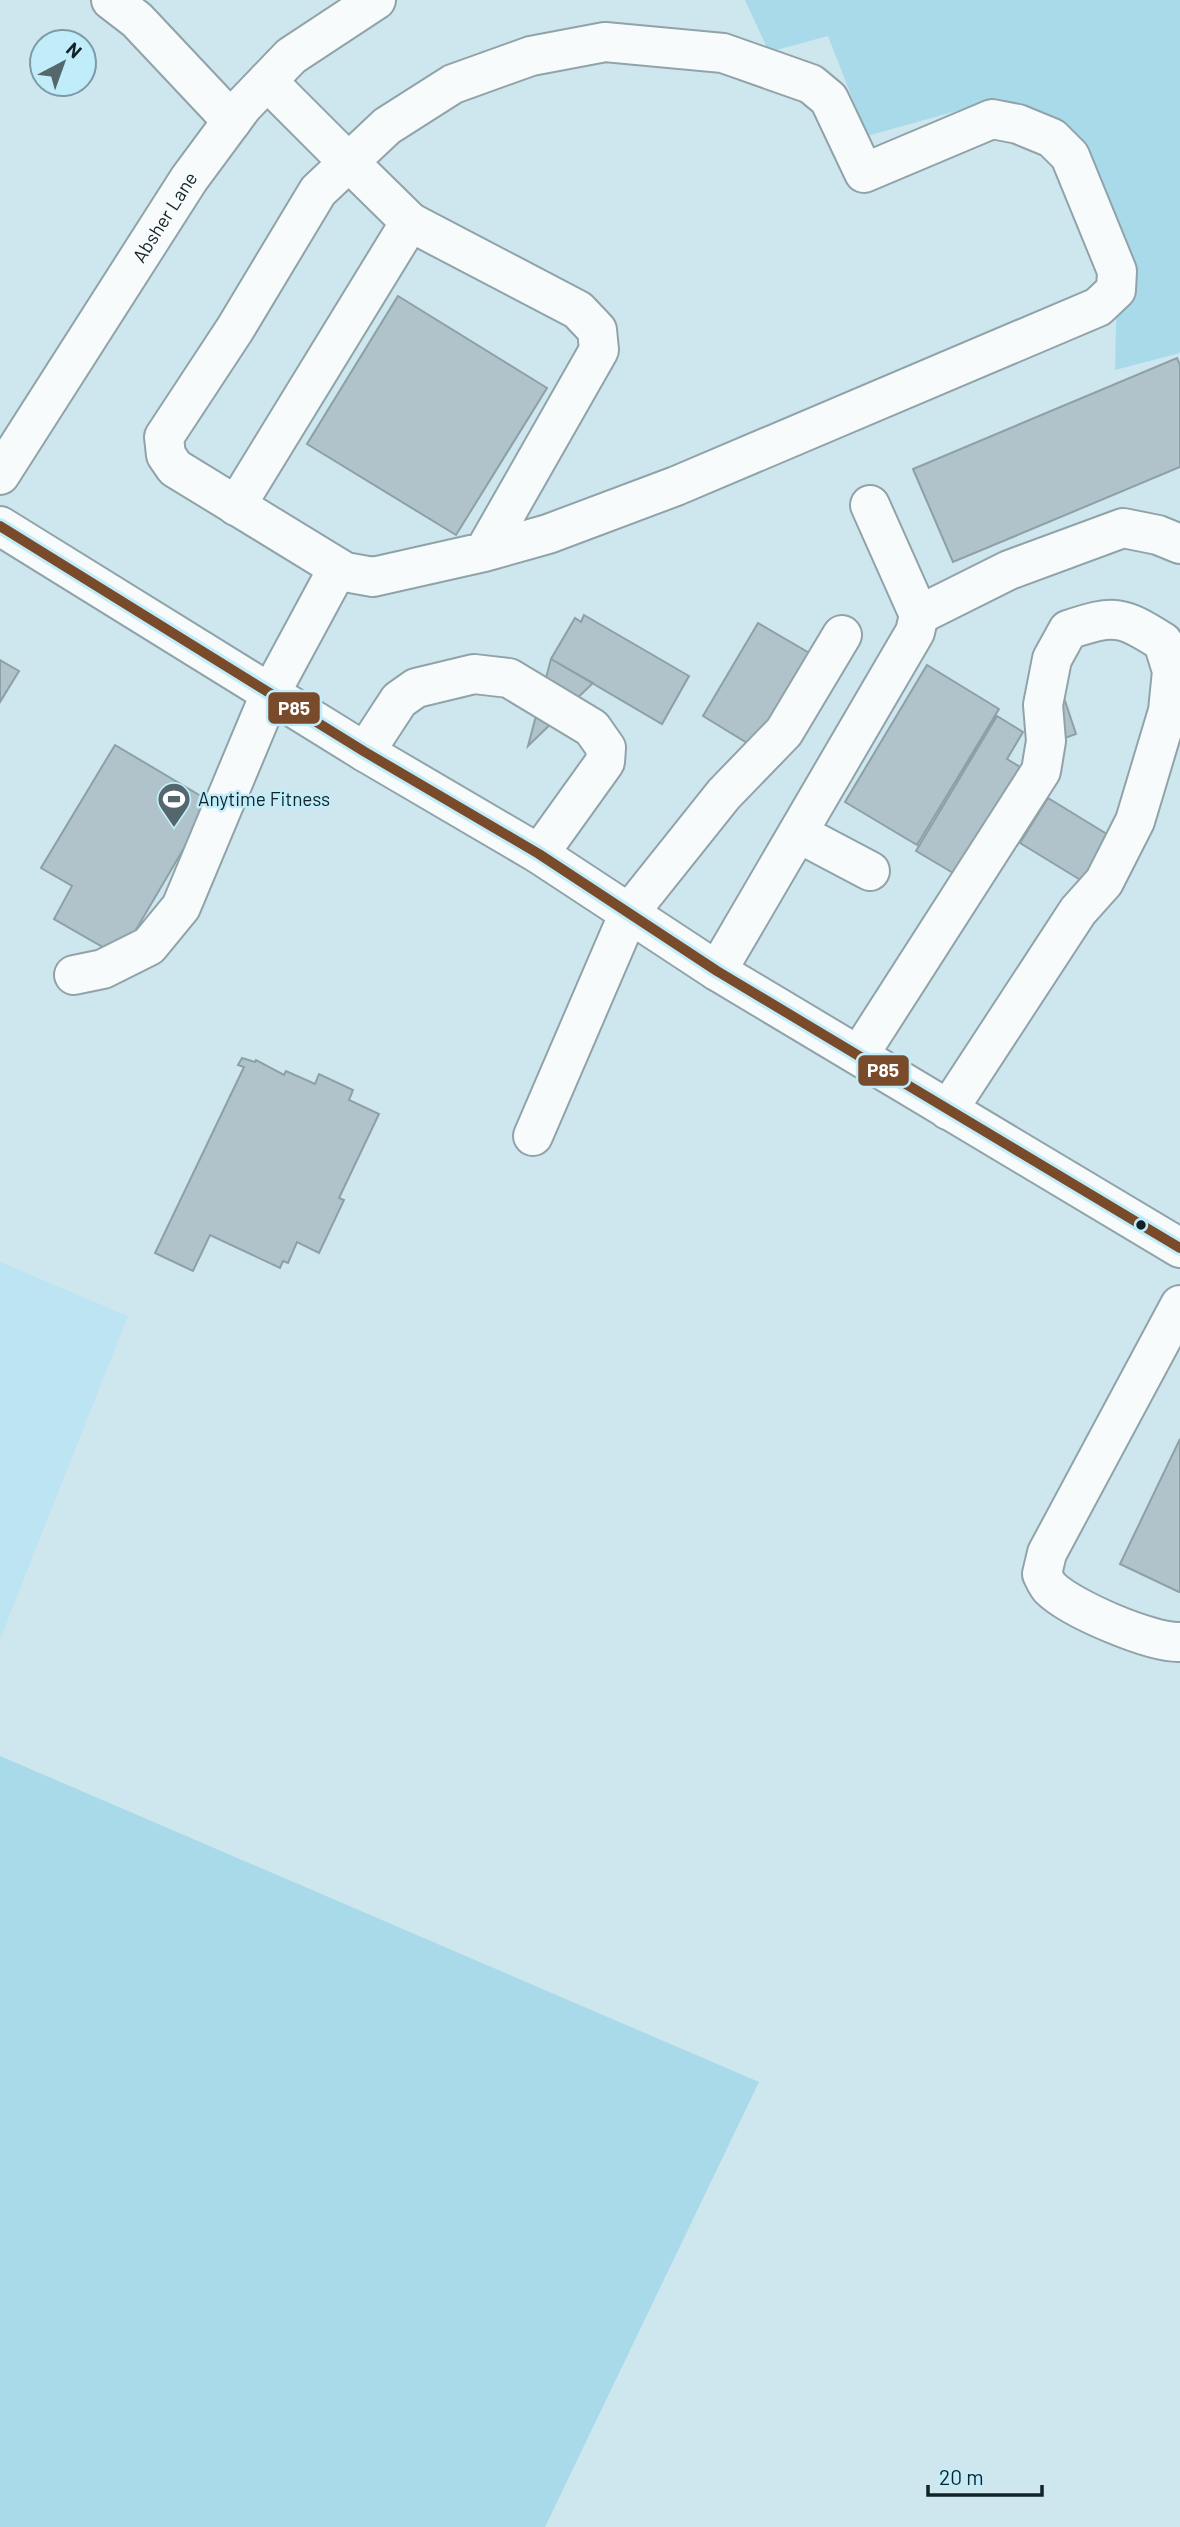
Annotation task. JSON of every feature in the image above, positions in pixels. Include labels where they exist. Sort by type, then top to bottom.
[{"type":"main road","points":[[111,0],[137,20],[232,121]]},
{"type":"main road","name":"Absher Lane","points":[[0,475],[181,190],[232,121],[291,56],[376,0]]},
{"type":"main road","points":[[605,42],[723,53],[811,84],[829,99],[864,173],[992,119],[1018,124],[1052,138],[1070,156],[1117,271],[1116,290],[1098,307],[676,486],[548,534],[484,552],[373,577],[338,568],[175,468],[166,455],[164,437],[235,329],[318,191],[349,163],[387,126],[453,84],[531,56],[605,42]]},
{"type":"main road","points":[[267,81],[411,222],[578,310],[597,330],[599,350],[484,552]]},
{"type":"main road","points":[[236,506],[411,222]]},
{"type":"main road","points":[[717,971],[915,632],[919,615],[870,505]]},
{"type":"main road","points":[[0,526],[365,752],[540,854],[717,971],[1180,1248]]},
{"type":"main road","points":[[919,615],[1009,570],[1123,528],[1158,535],[1180,544]]},
{"type":"main road","points":[[74,975],[103,969],[149,946],[181,907],[270,694],[338,568]]},
{"type":"main road","points":[[859,1055],[1041,771],[1046,741],[1043,705],[1052,659],[1068,630],[1104,618],[1132,623],[1163,642],[1172,671],[1168,711],[1135,821],[1104,882],[1078,911],[948,1110]]},
{"type":"main road","points":[[533,1136],[629,913],[724,794],[784,732],[842,635]]},
{"type":"main road","points":[[365,752],[399,700],[416,688],[474,674],[509,678],[592,728],[606,748],[605,762],[540,854]]},
{"type":"main road","points":[[798,833],[870,872]]},
{"type":"main road","points":[[1180,1305],[1166,1360],[1047,1553],[1042,1574],[1050,1588],[1103,1619],[1162,1642],[1180,1642]]},
{"type":"shaded area","points":[[745,0],[1180,0],[1180,353],[1115,370],[1118,236],[1091,162],[985,103],[867,136],[828,36],[769,52]]},
{"type":"shaded area","points":[[0,1262],[128,1316],[0,1639]]},
{"type":"shaded area","points":[[0,1756],[759,2082],[545,2527],[0,2527]]},
{"type":"building","points":[[398,296],[547,388],[456,535],[307,444]]},
{"type":"building","points":[[1177,358],[1180,365],[1180,467],[953,562],[913,469]]},
{"type":"building","points":[[584,615],[689,676],[662,724],[551,659],[575,618],[581,622]]},
{"type":"building","points":[[758,623],[818,658],[762,752],[703,716]]},
{"type":"building","points":[[551,659],[593,683],[528,746]]},
{"type":"building","points":[[0,660],[19,671],[0,702]]},
{"type":"building","points":[[927,665],[999,709],[917,845],[845,802]]},
{"type":"building","points":[[1064,698],[1076,734],[1057,741],[1045,704]]},
{"type":"building","points":[[997,716],[1023,732],[1007,759],[1030,773],[965,880],[916,851]]},
{"type":"building","points":[[115,745],[211,802],[120,957],[54,919],[72,886],[41,868]]},
{"type":"building","points":[[1048,798],[1115,839],[1087,884],[1020,843]]},
{"type":"building","points":[[242,1058],[255,1062],[256,1060],[284,1075],[286,1071],[315,1084],[319,1074],[353,1090],[349,1100],[379,1114],[339,1198],[344,1200],[319,1253],[297,1242],[288,1263],[283,1261],[280,1268],[210,1235],[193,1271],[155,1253],[244,1067],[238,1065]]},
{"type":"building","points":[[1180,1439],[1180,1591],[1179,1592],[1120,1564]]},
{"type":"transit line","name":"P85","points":[[0,526],[365,752],[539,854],[717,971],[1180,1248]]},
{"type":"place","name":"Anytime Fitness","points":[[174,829]]}]
